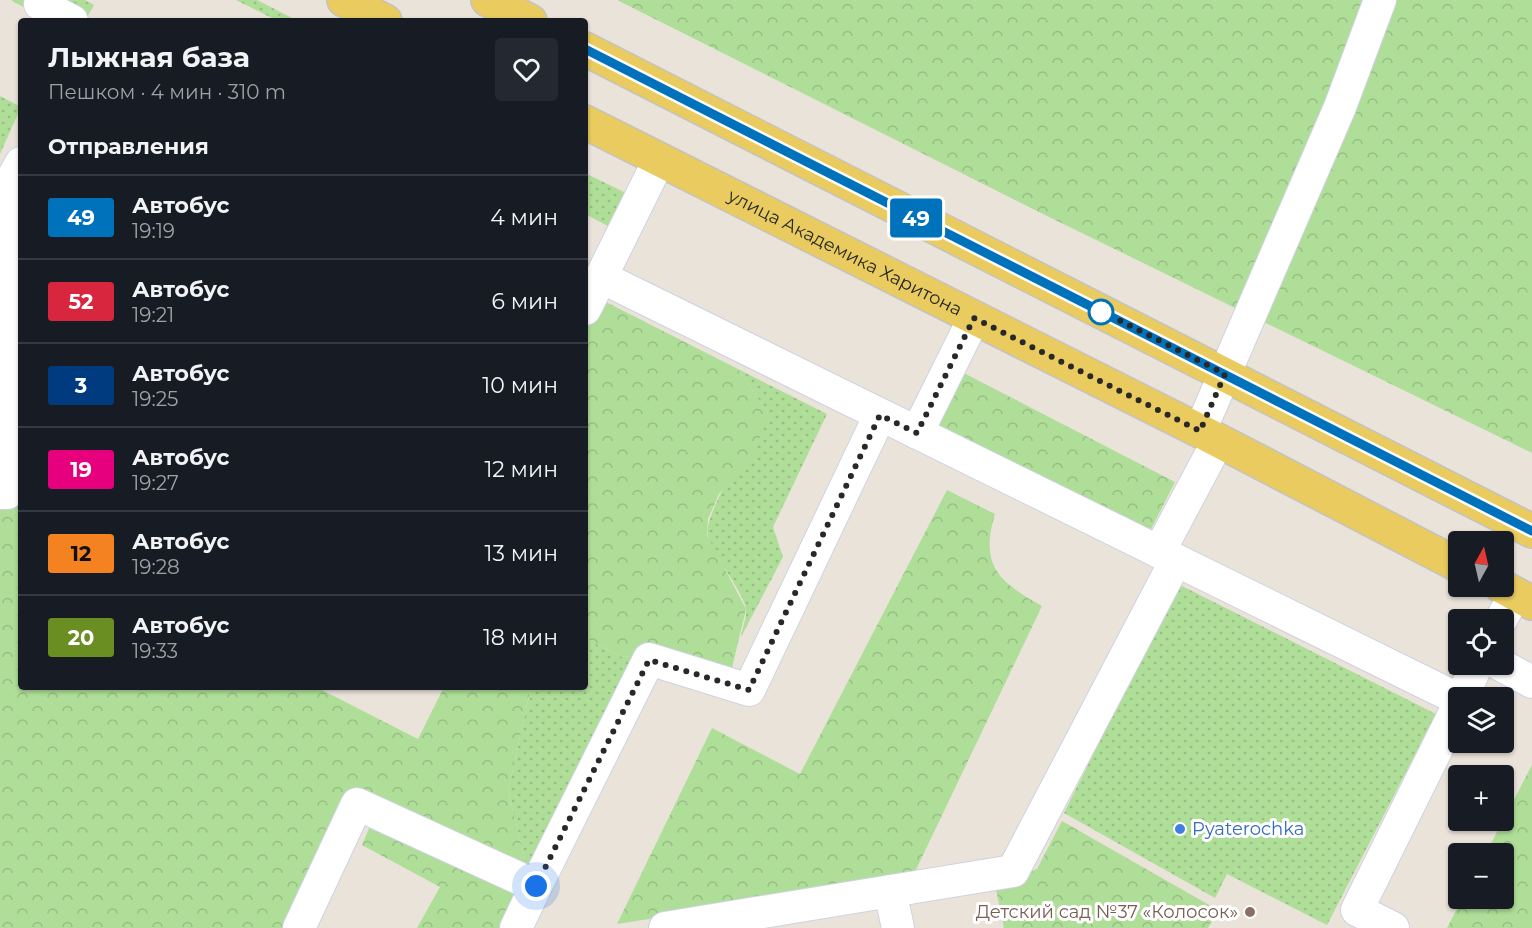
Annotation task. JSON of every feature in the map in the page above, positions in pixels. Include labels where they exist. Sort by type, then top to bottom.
[{"type":"main road","points":[[344,0],[379,18]]},
{"type":"main road","points":[[488,0],[524,18]]},
{"type":"main road","points":[[588,51],[1532,531]]},
{"type":"main road","name":"улица Академика Харитона","points":[[588,124],[1448,559]]},
{"type":"street","points":[[665,928],[1013,871],[1167,556],[1209,436],[1225,374],[1340,108],[1380,0]]},
{"type":"street","points":[[40,4],[66,18]]},
{"type":"street","points":[[588,303],[659,160]]},
{"type":"street","points":[[9,492],[12,179],[18,168]]},
{"type":"street","points":[[601,277],[1448,692]]},
{"type":"street","points":[[917,433],[974,318]]},
{"type":"street","points":[[516,928],[649,660],[749,690],[880,415]]},
{"type":"street","points":[[1514,672],[1532,682]]},
{"type":"street","points":[[1393,928],[1357,910],[1448,726]]},
{"type":"street","points":[[299,928],[357,804],[536,886]]},
{"type":"street","points":[[891,891],[898,928]]},
{"type":"green space","points":[[11,0],[85,0],[94,5],[87,18],[43,18]]},
{"type":"green space","points":[[236,0],[257,0],[292,18],[272,18]]},
{"type":"green space","points":[[617,0],[1532,0],[1532,453],[1045,215]]},
{"type":"green space","points":[[0,96],[18,105],[18,114],[0,154]]},
{"type":"green space","points":[[588,174],[628,194],[610,227],[588,216]]},
{"type":"green space","points":[[600,299],[738,369],[768,413],[755,454],[719,494],[708,519],[707,535],[746,609],[731,672],[655,653],[622,657],[588,640],[588,323]]},
{"type":"green space","points":[[738,369],[827,414],[773,527],[783,557],[741,637],[746,612],[744,602],[708,536],[708,525],[721,493],[768,413]]},
{"type":"green space","points":[[956,369],[1175,482],[1147,537],[926,427]]},
{"type":"green space","points":[[947,490],[995,514],[990,547],[997,571],[1015,589],[1042,606],[912,878],[617,924],[712,728],[800,774]]},
{"type":"green space","points":[[18,501],[18,690],[322,690],[418,739],[442,690],[530,690],[508,791],[528,871],[354,789],[287,928],[0,928],[0,502]]},
{"type":"green space","points":[[1178,584],[1436,714],[1327,925],[1227,874],[1215,898],[1064,813]]},
{"type":"green space","points":[[588,640],[622,657],[637,655],[528,871],[508,791],[530,690],[588,690]]},
{"type":"green space","points":[[1532,765],[1532,928],[1447,928],[1457,909],[1514,909],[1514,843],[1491,843],[1498,831],[1514,831],[1514,799]]},
{"type":"green space","points":[[373,819],[522,894],[504,928],[417,928],[440,887],[362,845]]},
{"type":"green space","points":[[1062,821],[1218,910],[1208,928],[1004,928],[995,885],[1037,869]]},
{"type":"bus line","name":"49","points":[[588,51],[1532,531]]},
{"type":"place","name":"Pyaterochka","points":[[1180,829]]},
{"type":"place","name":"Детский сад №37 «Колосок»","points":[[1250,912]]},
{"type":"route","points":[[536,886],[649,660],[749,690],[880,415],[917,433],[974,318],[1200,431],[1225,374],[1099,310],[1101,312]]}]
